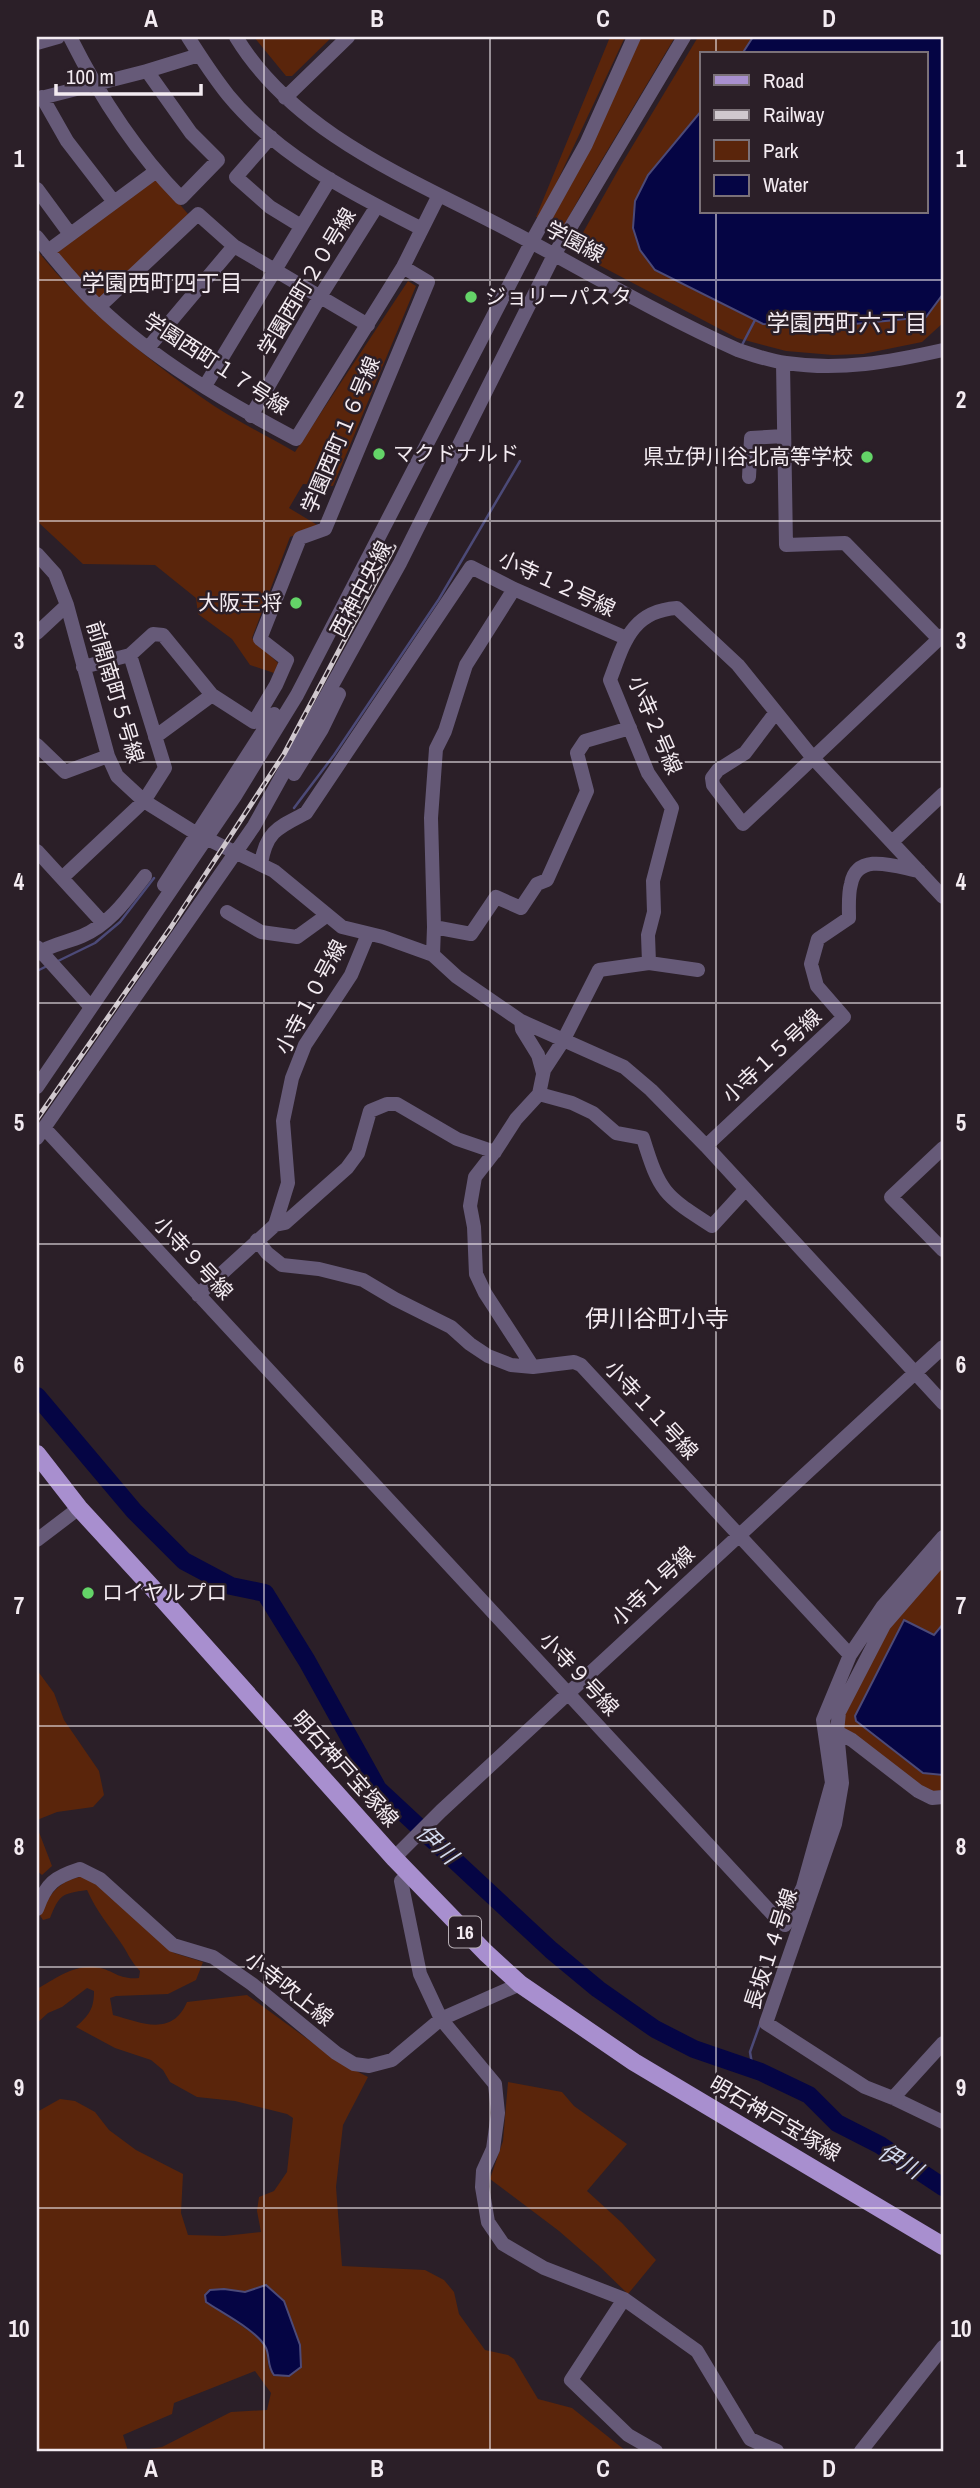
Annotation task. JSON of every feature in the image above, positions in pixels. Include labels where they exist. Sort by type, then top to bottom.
[{"type":"main road","name":"明石神戸宝塚線","points":[[37,1454],[79,1508],[399,1853],[409,1874],[520,1984],[634,2062],[943,2245]]},
{"type":"street","points":[[37,43],[58,37]]},
{"type":"street","points":[[70,37],[123,130],[155,172],[181,198],[218,160],[191,133],[147,71]]},
{"type":"street","points":[[188,37],[228,95],[271,137],[309,167],[422,229]]},
{"type":"street","name":"学園線","points":[[236,37],[285,98],[343,141],[439,195],[717,341],[783,363],[844,367],[890,362],[943,350]]},
{"type":"street","points":[[285,98],[348,37]]},
{"type":"street","name":"西神中央線","points":[[37,1087],[236,796],[297,695],[531,243],[586,144],[635,37]]},
{"type":"street","name":"西神中央線","points":[[37,1144],[254,826],[400,563],[554,255],[684,37]]},
{"type":"street","points":[[114,202],[67,141],[39,98],[199,55]]},
{"type":"street","points":[[271,137],[236,177],[270,207],[301,226]]},
{"type":"street","points":[[48,251],[155,172]]},
{"type":"street","points":[[205,386],[330,179]]},
{"type":"street","points":[[37,189],[70,234]]},
{"type":"street","name":"学園西町１７号線","points":[[37,237],[66,274],[99,307],[148,348],[251,416],[296,439],[403,267],[439,195]]},
{"type":"street","name":"学園西町２０号線","points":[[251,416],[321,295],[377,206]]},
{"type":"street","points":[[99,307],[198,215],[234,246],[368,324]]},
{"type":"street","points":[[148,348],[234,246]]},
{"type":"street","name":"学園西町１６号線","points":[[212,695],[254,722],[276,685],[287,660],[260,639],[300,538],[325,529],[428,282],[403,267]]},
{"type":"street","points":[[776,712],[745,753],[718,770],[712,778],[713,785],[743,824],[941,637],[845,542],[786,545],[783,363]]},
{"type":"street","points":[[749,477],[751,438],[784,436]]},
{"type":"street","name":"前開南町５号線","points":[[37,554],[55,574],[67,605],[108,756],[117,775],[144,801],[197,834],[245,855]]},
{"type":"street","name":"西神中央線","points":[[42,1135],[175,947],[245,855],[322,729],[400,563]]},
{"type":"street","name":"小寺１２号線","points":[[261,864],[263,853],[275,830],[306,813],[471,567],[626,638]]},
{"type":"street","points":[[37,1081],[90,1006],[137,926],[354,589]]},
{"type":"street","points":[[433,955],[431,818],[436,749],[445,730],[466,664],[514,589]]},
{"type":"street","points":[[37,633],[67,605]]},
{"type":"street","name":"小寺２号線","points":[[649,963],[648,935],[654,912],[653,881],[672,808],[648,773],[610,680],[626,638],[640,621],[659,609],[677,608],[738,665],[813,758],[943,897]]},
{"type":"street","points":[[83,667],[130,655],[153,634],[163,635],[212,695],[155,737]]},
{"type":"street","points":[[62,878],[144,801],[166,768],[130,655]]},
{"type":"street","points":[[434,928],[471,934],[496,897],[521,908],[537,884],[547,880],[587,791],[577,753],[585,741],[629,728]]},
{"type":"street","points":[[37,744],[65,772],[108,756]]},
{"type":"street","points":[[892,842],[943,794]]},
{"type":"street","points":[[37,851],[103,923]]},
{"type":"street","points":[[245,855],[308,898],[342,927],[383,937],[433,955],[457,977],[521,1021],[624,1067],[651,1090],[706,1146],[943,1403]]},
{"type":"street","name":"小寺１５号線","points":[[706,1146],[844,1017],[817,986],[811,964],[818,939],[849,918],[851,883],[856,870],[866,864],[886,864],[919,871]]},
{"type":"street","points":[[90,1006],[40,952],[86,935],[103,923],[117,912],[145,876]]},
{"type":"street","points":[[227,912],[261,932],[297,937],[326,916]]},
{"type":"street","name":"小寺１０号線","points":[[275,1225],[288,1183],[284,1121],[292,1078],[305,1045],[351,975],[368,934]]},
{"type":"street","points":[[543,1073],[563,1041],[599,970],[649,963],[698,970]]},
{"type":"street","points":[[521,1021],[522,1029],[538,1055],[543,1073],[540,1094],[516,1119],[475,1177],[470,1206],[474,1227],[476,1274],[485,1293],[533,1367]]},
{"type":"street","points":[[540,1094],[572,1103],[593,1113],[616,1133],[643,1138],[656,1178],[669,1197],[712,1226],[745,1190]]},
{"type":"street","points":[[198,1295],[257,1240],[275,1225],[285,1223],[347,1168],[358,1153],[370,1111],[387,1104],[397,1104],[457,1139],[495,1152]]},
{"type":"street","name":"小寺９号線","points":[[42,1135],[198,1295],[778,1920],[792,1929]]},
{"type":"street","points":[[943,1148],[891,1197],[943,1250]]},
{"type":"street","name":"小寺１１号線","points":[[257,1240],[267,1253],[282,1265],[319,1269],[363,1280],[451,1327],[488,1356],[511,1366],[533,1367],[574,1362],[581,1366],[850,1655]]},
{"type":"street","name":"小寺１号線","points":[[399,1853],[441,1811],[943,1347]]},
{"type":"street","points":[[37,1540],[79,1508]]},
{"type":"street","points":[[792,1929],[832,1783],[823,1720],[850,1655],[898,1598],[943,1537]]},
{"type":"street","points":[[943,1557],[898,1598],[839,1712],[836,1732],[852,1740],[918,1791],[932,1798],[943,1797]]},
{"type":"street","name":"長坂１４号線","points":[[836,1732],[842,1783],[835,1824],[792,1929],[766,2023],[865,2087],[943,2122]]},
{"type":"street","name":"小寺吹上線","points":[[37,1909],[40,1886],[80,1869],[100,1879],[173,1945],[213,1958],[252,1984],[336,2053],[354,2064],[369,2066],[392,2060],[441,2020],[520,1984]]},
{"type":"street","points":[[409,1874],[401,1881],[420,1974],[441,2020],[487,2073],[496,2091],[498,2113],[493,2149],[483,2171],[482,2187],[488,2222],[503,2244],[544,2268],[625,2299],[696,2351],[750,2439],[777,2451]]},
{"type":"street","points":[[893,2098],[943,2043]]},
{"type":"street","points":[[625,2299],[571,2380],[628,2435],[656,2451]]},
{"type":"street","points":[[861,2451],[943,2347]]},
{"type":"green space","points":[[254,37],[332,37],[292,76],[286,76]]},
{"type":"green space","points":[[610,37],[625,37],[540,218],[536,217]]},
{"type":"green space","points":[[641,37],[675,37],[561,231],[549,225]]},
{"type":"green space","points":[[698,37],[753,37],[743,52],[700,52],[700,112],[648,175],[763,324],[844,325],[926,317],[943,294],[943,323],[922,342],[863,354],[833,355],[786,351],[737,338],[578,254],[576,245]]},
{"type":"green space","points":[[158,179],[188,214],[103,299],[96,299],[56,255],[56,248],[150,180]]},
{"type":"green space","points":[[37,250],[72,290],[158,365],[212,405],[295,452],[408,281],[416,286],[333,486],[303,484],[289,508],[319,526],[290,537],[252,638],[278,663],[274,673],[250,665],[232,639],[198,614],[196,598],[155,565],[83,564],[37,521]]},
{"type":"green space","points":[[943,1562],[943,1624],[934,1635],[905,1621],[923,1773],[943,1775],[943,1790],[931,1793],[839,1729],[842,1713],[893,1622]]},
{"type":"green space","points":[[37,1670],[54,1693],[64,1720],[99,1771],[104,1795],[93,1807],[57,1812],[37,1820]]},
{"type":"green space","points":[[37,1827],[52,1866],[42,1875],[37,1871]]},
{"type":"green space","points":[[84,1876],[98,1881],[174,1953],[203,1962],[196,1980],[168,1994],[110,1998],[113,2015],[145,2024],[165,2024],[181,2013],[187,2002],[247,1995],[339,2062],[368,2077],[343,2125],[336,2187],[342,2266],[425,2270],[444,2280],[454,2292],[459,2314],[485,2350],[514,2359],[538,2399],[572,2408],[626,2451],[136,2451],[162,2447],[231,2412],[267,2410],[271,2393],[255,2371],[174,2403],[172,2414],[123,2435],[128,2451],[37,2451],[37,2112],[60,2099],[75,2101],[95,2112],[109,2130],[136,2150],[183,2174],[181,2213],[188,2235],[224,2236],[261,2232],[257,2211],[259,2197],[274,2191],[287,2172],[293,2118],[287,2114],[235,2101],[197,2097],[170,2082],[163,2070],[151,2060],[115,2048],[76,2027],[92,2007],[94,1991],[87,1988],[37,2023],[37,1989],[64,1974],[79,1968],[95,1967],[120,1976],[139,1978],[140,1971],[87,1890],[62,1896],[50,1918],[43,1920],[39,1914],[62,1884]],"holes":[[[224,2289],[245,2292],[289,2376],[269,2369],[266,2348],[255,2335],[206,2302]]]},
{"type":"green space","points":[[508,2082],[562,2092],[574,2106],[627,2144],[587,2191],[622,2223],[656,2260],[628,2294],[559,2231],[490,2179],[503,2141]]},
{"type":"water","points":[[753,37],[943,37],[943,294],[926,317],[844,325],[763,324],[655,270],[640,250],[633,228],[635,201],[648,175],[700,112],[700,214],[928,214],[928,52],[743,52]]},
{"type":"water","points":[[904,1620],[934,1635],[943,1624],[943,1775],[923,1773],[856,1721],[855,1716]]},
{"type":"water","points":[[266,2285],[284,2301],[300,2345],[301,2367],[289,2376],[274,2375],[266,2348],[256,2335],[206,2302],[205,2295],[210,2290],[245,2292]]},
{"type":"waterway","points":[[742,345],[755,320]]},
{"type":"waterway","points":[[294,808],[334,755],[439,599],[520,461]]},
{"type":"waterway","points":[[58,961],[95,943],[120,922],[154,878]]},
{"type":"waterway","points":[[37,971],[49,965]]},
{"type":"waterway","name":"伊川","points":[[37,1396],[134,1511],[184,1561],[231,1586],[265,1593],[307,1661],[378,1789],[551,1950],[598,1989],[655,2029],[694,2049],[761,2072],[809,2095],[837,2123],[880,2145],[943,2187]]},
{"type":"waterway","points":[[760,2024],[750,2052],[752,2064],[761,2072]]},
{"type":"railway","points":[[37,1119],[171,927],[284,754],[394,547]]},
{"type":"place","name":"ジョリーパスタ","points":[[471,297]]},
{"type":"place","name":"マクドナルド","points":[[379,454]]},
{"type":"place","name":"県立伊川谷北高等学校","points":[[867,457]]},
{"type":"place","name":"大阪王将","points":[[296,603]]},
{"type":"place","name":"ロイヤルプロ","points":[[88,1593]]},
{"type":"district","name":"学園西町四丁目","points":[[162,283]]},
{"type":"district","name":"学園西町六丁目","points":[[847,323]]},
{"type":"district","name":"伊川谷町小寺","points":[[657,1319]]}]
